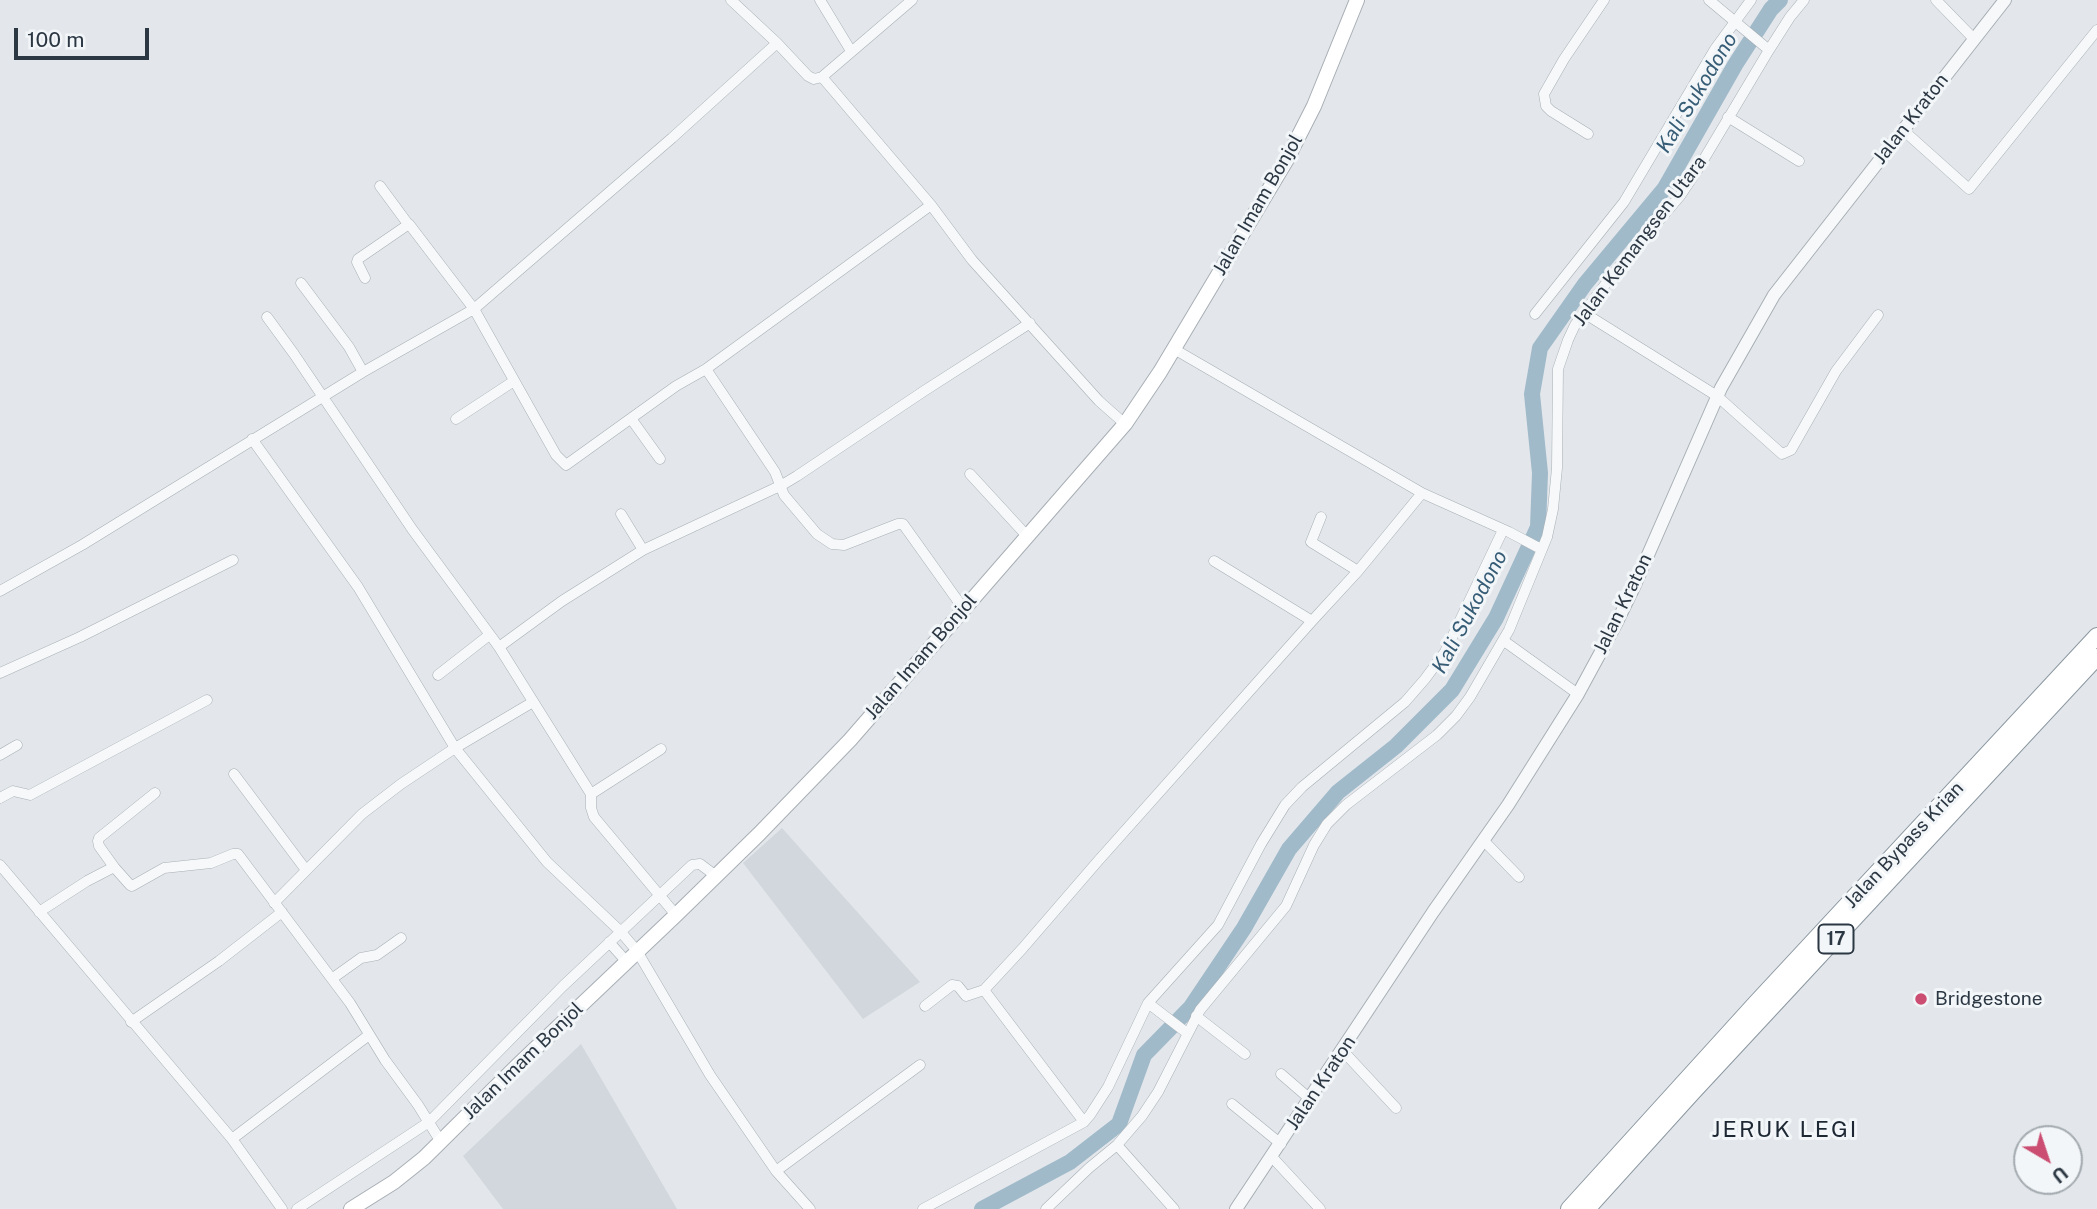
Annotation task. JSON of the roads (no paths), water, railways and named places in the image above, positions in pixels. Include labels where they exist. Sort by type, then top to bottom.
[{"type":"highway","name":"Jalan Bypass Krian","points":[[1569,1209],[2097,636]]},
{"type":"highway","name":"Jalan Bypass Krian","points":[[1587,1209],[2097,657]]},
{"type":"main road","name":"Jalan Imam Bonjol","points":[[351,1209],[394,1182],[441,1142],[716,876],[850,740],[962,608],[1125,424],[1174,349],[1286,161],[1314,106],[1357,0]]},
{"type":"street","points":[[731,0],[814,79],[822,77],[912,0]]},
{"type":"street","points":[[820,0],[851,51]]},
{"type":"street","points":[[1588,134],[1545,106],[1544,94],[1604,0]]},
{"type":"street","points":[[1709,0],[1766,48]]},
{"type":"street","points":[[1535,314],[1624,202],[1725,33],[1738,25],[1751,0]]},
{"type":"street","name":"Jalan Kemangsen Utara","points":[[1046,1209],[1117,1145],[1149,1107],[1183,1031],[1286,906],[1314,845],[1327,824],[1346,805],[1428,742],[1456,716],[1470,697],[1504,641],[1532,576],[1537,547],[1549,526],[1556,480],[1558,369],[1568,340],[1584,313],[1614,274],[1680,196],[1766,48],[1804,0]]},
{"type":"street","points":[[1936,0],[1974,39]]},
{"type":"street","name":"Jalan Kraton","points":[[1236,1209],[1433,912],[1484,841],[1578,694],[1628,599],[1717,396],[1774,295],[2005,0]]},
{"type":"street","points":[[1903,130],[1969,189],[2097,30]]},
{"type":"street","points":[[0,592],[82,545],[363,372],[474,309],[776,43]]},
{"type":"street","points":[[822,77],[931,205],[972,260],[1099,401],[1125,424]]},
{"type":"street","points":[[1728,117],[1798,161]]},
{"type":"street","points":[[380,186],[474,309],[563,465],[573,462],[676,386],[706,369],[931,205]]},
{"type":"street","points":[[365,278],[357,260],[408,224]]},
{"type":"street","points":[[301,283],[349,347],[363,372]]},
{"type":"street","points":[[1584,313],[1717,396],[1780,453],[1791,450],[1836,371],[1878,315]]},
{"type":"street","points":[[267,317],[412,529],[488,636],[499,647],[592,794],[590,808],[594,817],[676,915]]},
{"type":"street","points":[[499,647],[562,601],[643,550],[782,485],[1030,323]]},
{"type":"street","points":[[1174,349],[1422,493],[1537,547]]},
{"type":"street","points":[[706,369],[782,485],[784,495],[817,534],[832,544],[849,544],[903,524],[962,608]]},
{"type":"street","points":[[456,419],[514,381]]},
{"type":"street","points":[[632,420],[660,459]]},
{"type":"street","points":[[252,439],[358,587],[455,748],[552,867],[620,931],[632,956],[710,1075],[776,1171],[810,1209]]},
{"type":"street","points":[[970,474],[1027,536]]},
{"type":"street","points":[[925,1006],[951,985],[956,985],[967,996],[984,990],[1358,571],[1422,493]]},
{"type":"street","points":[[621,514],[643,550]]},
{"type":"street","points":[[1321,517],[1311,542],[1358,571]]},
{"type":"street","points":[[923,1209],[1084,1122],[1108,1087],[1151,1006],[1218,925],[1284,805],[1302,787],[1386,719],[1425,679],[1451,642],[1506,531]]},
{"type":"street","points":[[0,673],[80,637],[233,560]]},
{"type":"street","points":[[1214,561],[1311,621]]},
{"type":"street","points":[[438,675],[488,636]]},
{"type":"street","points":[[1504,641],[1578,694]]},
{"type":"street","points":[[0,798],[13,791],[30,795],[207,700]]},
{"type":"street","points":[[274,904],[362,814],[455,748],[533,702]]},
{"type":"street","points":[[0,755],[17,746]]},
{"type":"street","points":[[592,794],[661,749]]},
{"type":"street","points":[[234,774],[306,870]]},
{"type":"street","points":[[155,793],[99,838],[100,846],[114,867],[132,886],[164,868],[211,863],[236,853],[350,1003],[441,1142]]},
{"type":"street","points":[[1484,841],[1519,877]]},
{"type":"street","points":[[297,1209],[429,1122],[492,1056],[692,865],[700,864],[716,876]]},
{"type":"street","points":[[0,866],[232,1139],[282,1209]]},
{"type":"street","points":[[39,912],[114,867]]},
{"type":"street","points":[[131,1022],[219,961],[282,912]]},
{"type":"street","points":[[332,978],[361,958],[377,955],[401,938]]},
{"type":"street","points":[[609,942],[632,956]]},
{"type":"street","points":[[984,990],[1084,1122]]},
{"type":"street","points":[[1151,1006],[1183,1031]]},
{"type":"street","points":[[1196,1016],[1245,1054]]},
{"type":"street","points":[[232,1139],[369,1035]]},
{"type":"street","points":[[1343,1051],[1396,1108]]},
{"type":"street","points":[[776,1171],[920,1065]]},
{"type":"street","points":[[1281,1074],[1310,1099]]},
{"type":"street","points":[[1232,1104],[1281,1144]]},
{"type":"street","points":[[1117,1145],[1174,1209]]},
{"type":"street","points":[[1272,1157],[1320,1209]]},
{"type":"waterway","name":"Kali Sukodono","points":[[982,1209],[1070,1162],[1119,1124],[1144,1055],[1191,1007],[1244,928],[1289,849],[1338,792],[1396,746],[1452,690],[1496,618],[1538,527],[1540,473],[1532,394],[1540,348],[1585,284],[1665,188],[1735,65],[1771,9],[1780,0]]},
{"type":"place","name":"Bridgestone","points":[[1921,999]]},
{"type":"district","name":"JERUK LEGI","points":[[1785,1130]]}]
